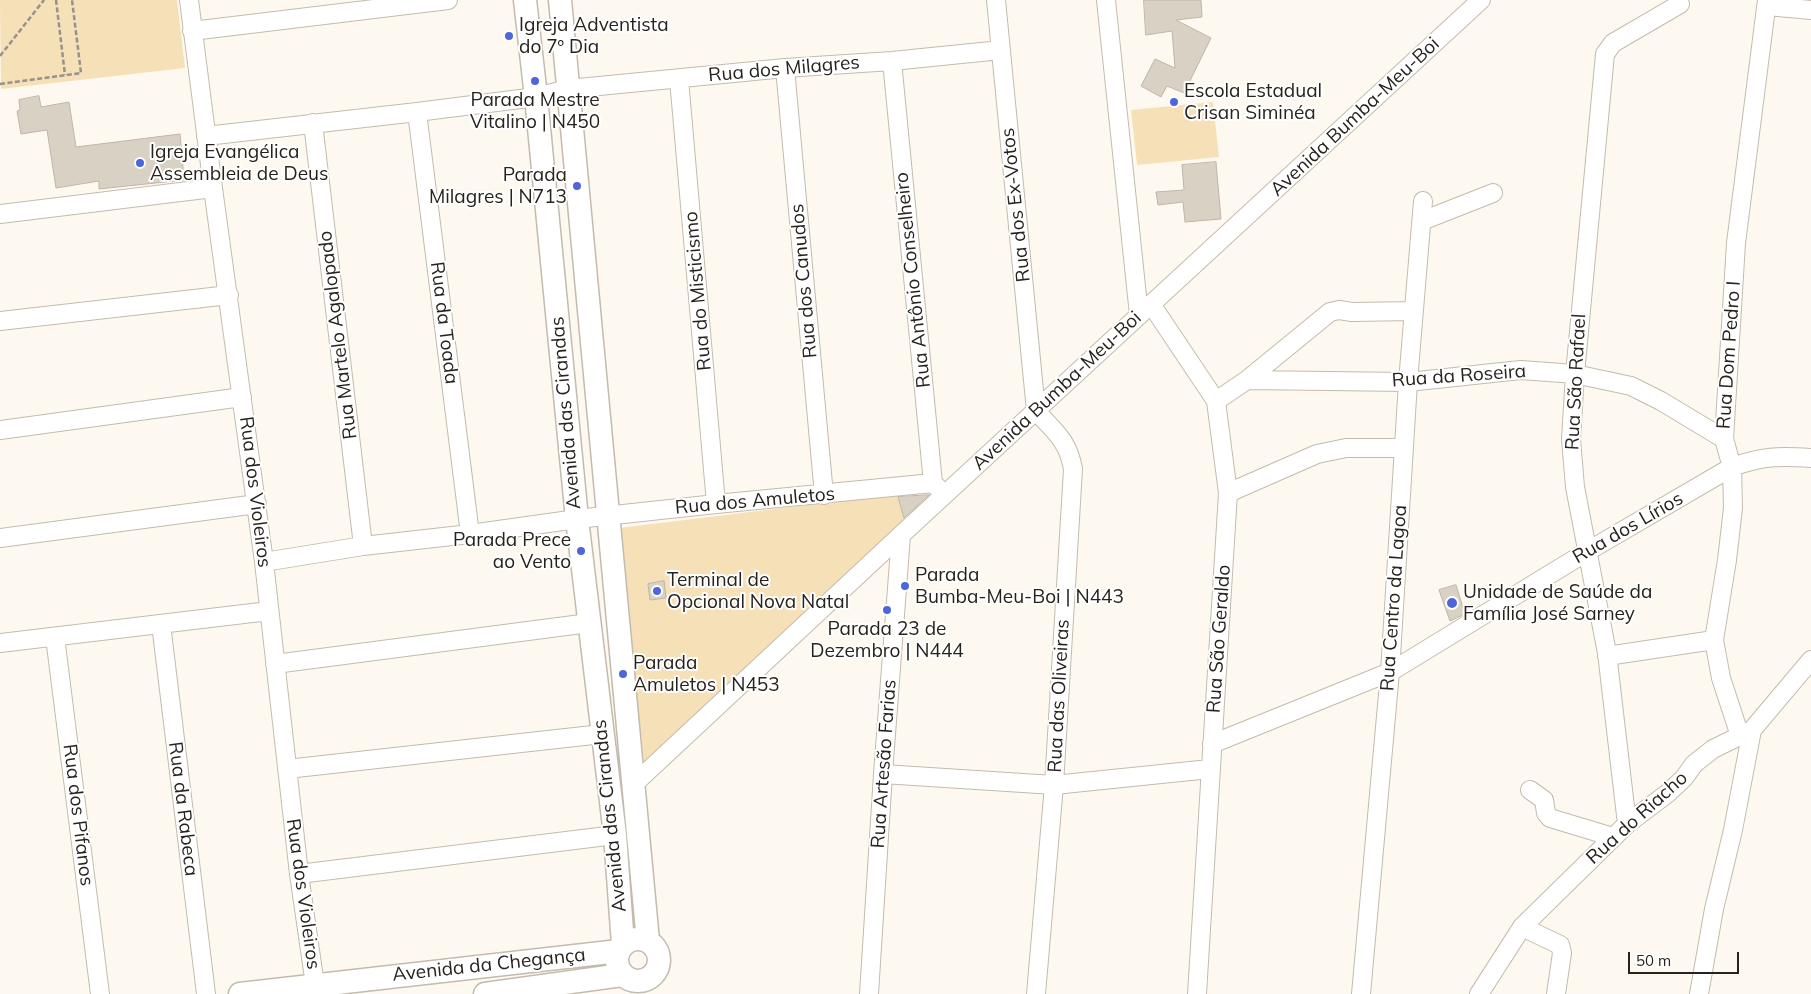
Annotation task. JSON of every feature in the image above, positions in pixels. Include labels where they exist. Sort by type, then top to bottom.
[{"type":"street","name":"Rua dos Violeiros","points":[[189,0],[257,504],[299,874],[316,988]]},
{"type":"street","points":[[192,32],[448,0]]},
{"type":"street","name":"Avenida das Cirandas","points":[[525,0],[577,519],[615,834],[621,948]]},
{"type":"street","name":"Avenida das Cirandas","points":[[560,0],[648,942]]},
{"type":"street","name":"Rua dos Ex-Votos","points":[[996,0],[1036,411]]},
{"type":"street","points":[[1106,0],[1145,309]]},
{"type":"street","name":"Avenida Bumba-Meu-Boi","points":[[634,784],[900,535],[939,489],[1036,411],[1481,0]]},
{"type":"street","points":[[1767,3],[1811,10]]},
{"type":"street","name":"Rua Dom Pedro I","points":[[1699,994],[1714,909],[1733,830],[1746,733],[1721,678],[1714,640],[1733,508],[1732,467],[1724,439],[1736,243],[1767,3]]},
{"type":"street","name":"Rua São Rafael","points":[[1627,824],[1607,656],[1572,465],[1570,438],[1602,65],[1605,54],[1613,44],[1680,4]]},
{"type":"street","name":"Rua dos Milagres","points":[[206,136],[536,97],[568,89],[1001,50]]},
{"type":"street","name":"Rua Antônio Conselheiro","points":[[892,61],[939,489]]},
{"type":"street","name":"Rua dos Canudos","points":[[785,68],[824,495]]},
{"type":"street","name":"Rua do Misticismo","points":[[679,78],[716,504]]},
{"type":"street","name":"Rua da Toada","points":[[417,112],[470,534]]},
{"type":"street","name":"Rua Martelo Agalopado","points":[[313,124],[363,546]]},
{"type":"street","points":[[0,210],[213,188]]},
{"type":"street","points":[[1422,221],[1493,193]]},
{"type":"street","name":"Rua Centro da Lagoa","points":[[1361,994],[1390,672],[1408,382],[1422,221],[1422,201]]},
{"type":"street","points":[[0,321],[229,295]]},
{"type":"street","name":"Rua São Geraldo","points":[[1145,309],[1216,401],[1228,493],[1197,994]]},
{"type":"street","points":[[1216,401],[1248,380],[1330,312],[1339,310],[1352,312],[1414,311]]},
{"type":"street","name":"Rua da Roseira","points":[[1248,380],[1408,382],[1521,370],[1575,374],[1630,386],[1661,400],[1724,439]]},
{"type":"street","points":[[0,430],[242,397]]},
{"type":"street","name":"Rua das Oliveiras","points":[[1036,411],[1064,442],[1070,454],[1073,469],[1054,785],[1036,994]]},
{"type":"street","points":[[1228,493],[1317,454],[1346,448],[1404,448]]},
{"type":"street","name":"Rua dos Lírios","points":[[1212,744],[1390,672],[1588,551],[1732,467],[1772,456],[1811,458]]},
{"type":"street","name":"Rua dos Amuletos","points":[[264,562],[363,546],[577,519],[824,495],[939,489]]},
{"type":"street","points":[[0,538],[257,504]]},
{"type":"street","name":"Rua Artesão Farias","points":[[869,994],[900,535]]},
{"type":"street","points":[[0,643],[269,611]]},
{"type":"street","points":[[275,664],[589,623]]},
{"type":"street","name":"Rua da Rabeca","points":[[160,624],[206,994]]},
{"type":"street","name":"Rua dos Pifanos","points":[[56,636],[100,994]]},
{"type":"street","points":[[1607,656],[1714,640]]},
{"type":"street","name":"Rua do Riacho","points":[[1479,994],[1522,927],[1627,824],[1668,793],[1684,778],[1694,764],[1713,749],[1746,733],[1811,660]]},
{"type":"street","points":[[287,769],[602,734]]},
{"type":"street","points":[[883,774],[1054,785],[1210,769]]},
{"type":"street","points":[[1530,790],[1544,800],[1546,813],[1550,818],[1613,838]]},
{"type":"street","points":[[299,874],[615,834]]},
{"type":"street","points":[[1522,927],[1560,945],[1562,953],[1556,994]]},
{"type":"street","points":[[636,939],[648,942],[657,951],[659,959],[651,990],[639,982],[625,982],[616,962],[621,948],[628,941],[636,939]]},
{"type":"street","name":"Avenida da Chegança","points":[[240,994],[316,988],[621,948]]},
{"type":"street","name":"Avenida da Chegança","points":[[485,994],[625,982]]},
{"type":"path","points":[[0,56],[44,0]]},
{"type":"path","points":[[56,0],[65,75]]},
{"type":"path","points":[[0,84],[81,73],[72,0]]},
{"type":"shaded area","points":[[0,0],[177,0],[185,68],[1,89]]},
{"type":"shaded area","points":[[1213,102],[1219,157],[1137,165],[1131,110]]},
{"type":"shaded area","points":[[897,494],[906,524],[644,762],[631,647],[629,603],[621,564],[619,528]]},
{"type":"building","points":[[1144,0],[1201,0],[1202,17],[1176,20],[1211,38],[1184,93],[1167,86],[1161,97],[1141,86],[1155,59],[1175,68],[1172,31],[1146,35]]},
{"type":"building","points":[[39,96],[41,107],[69,102],[76,147],[180,134],[184,180],[99,189],[99,181],[56,188],[47,130],[21,134],[17,111],[20,110],[19,100]]},
{"type":"building","points":[[1216,162],[1221,219],[1185,222],[1183,202],[1158,205],[1156,192],[1184,190],[1182,165]]},
{"type":"building","points":[[929,495],[904,518],[898,497]]},
{"type":"building","name":"Terminal de Opcional Nova Natal","points":[[664,581],[666,598],[650,600],[648,584]]},
{"type":"building","name":"Unidade de Saúde da Família José Sarney","points":[[1456,585],[1465,614],[1450,621],[1439,590]]},
{"type":"place","name":"Igreja Adventista do 7º Dia","points":[[509,36]]},
{"type":"place","name":"Parada Mestre Vitalino | N450","points":[[535,81]]},
{"type":"place","name":"Escola Estadual Crisan Siminéa","points":[[1174,102]]},
{"type":"place","name":"Igreja Evangélica Assembleia de Deus","points":[[140,163]]},
{"type":"place","name":"Parada Milagres | N713","points":[[577,186]]},
{"type":"place","name":"Parada Prece ao Vento","points":[[581,551]]},
{"type":"place","name":"Parada Bumba-Meu-Boi | N443","points":[[905,586]]},
{"type":"place","name":"Terminal de Opcional Nova Natal","points":[[657,591]]},
{"type":"place","name":"Unidade de Saúde da Família José Sarney","points":[[1452,603]]},
{"type":"place","name":"Parada 23 de Dezembro | N444","points":[[887,610]]},
{"type":"place","name":"Parada Amuletos | N453","points":[[623,674]]}]
